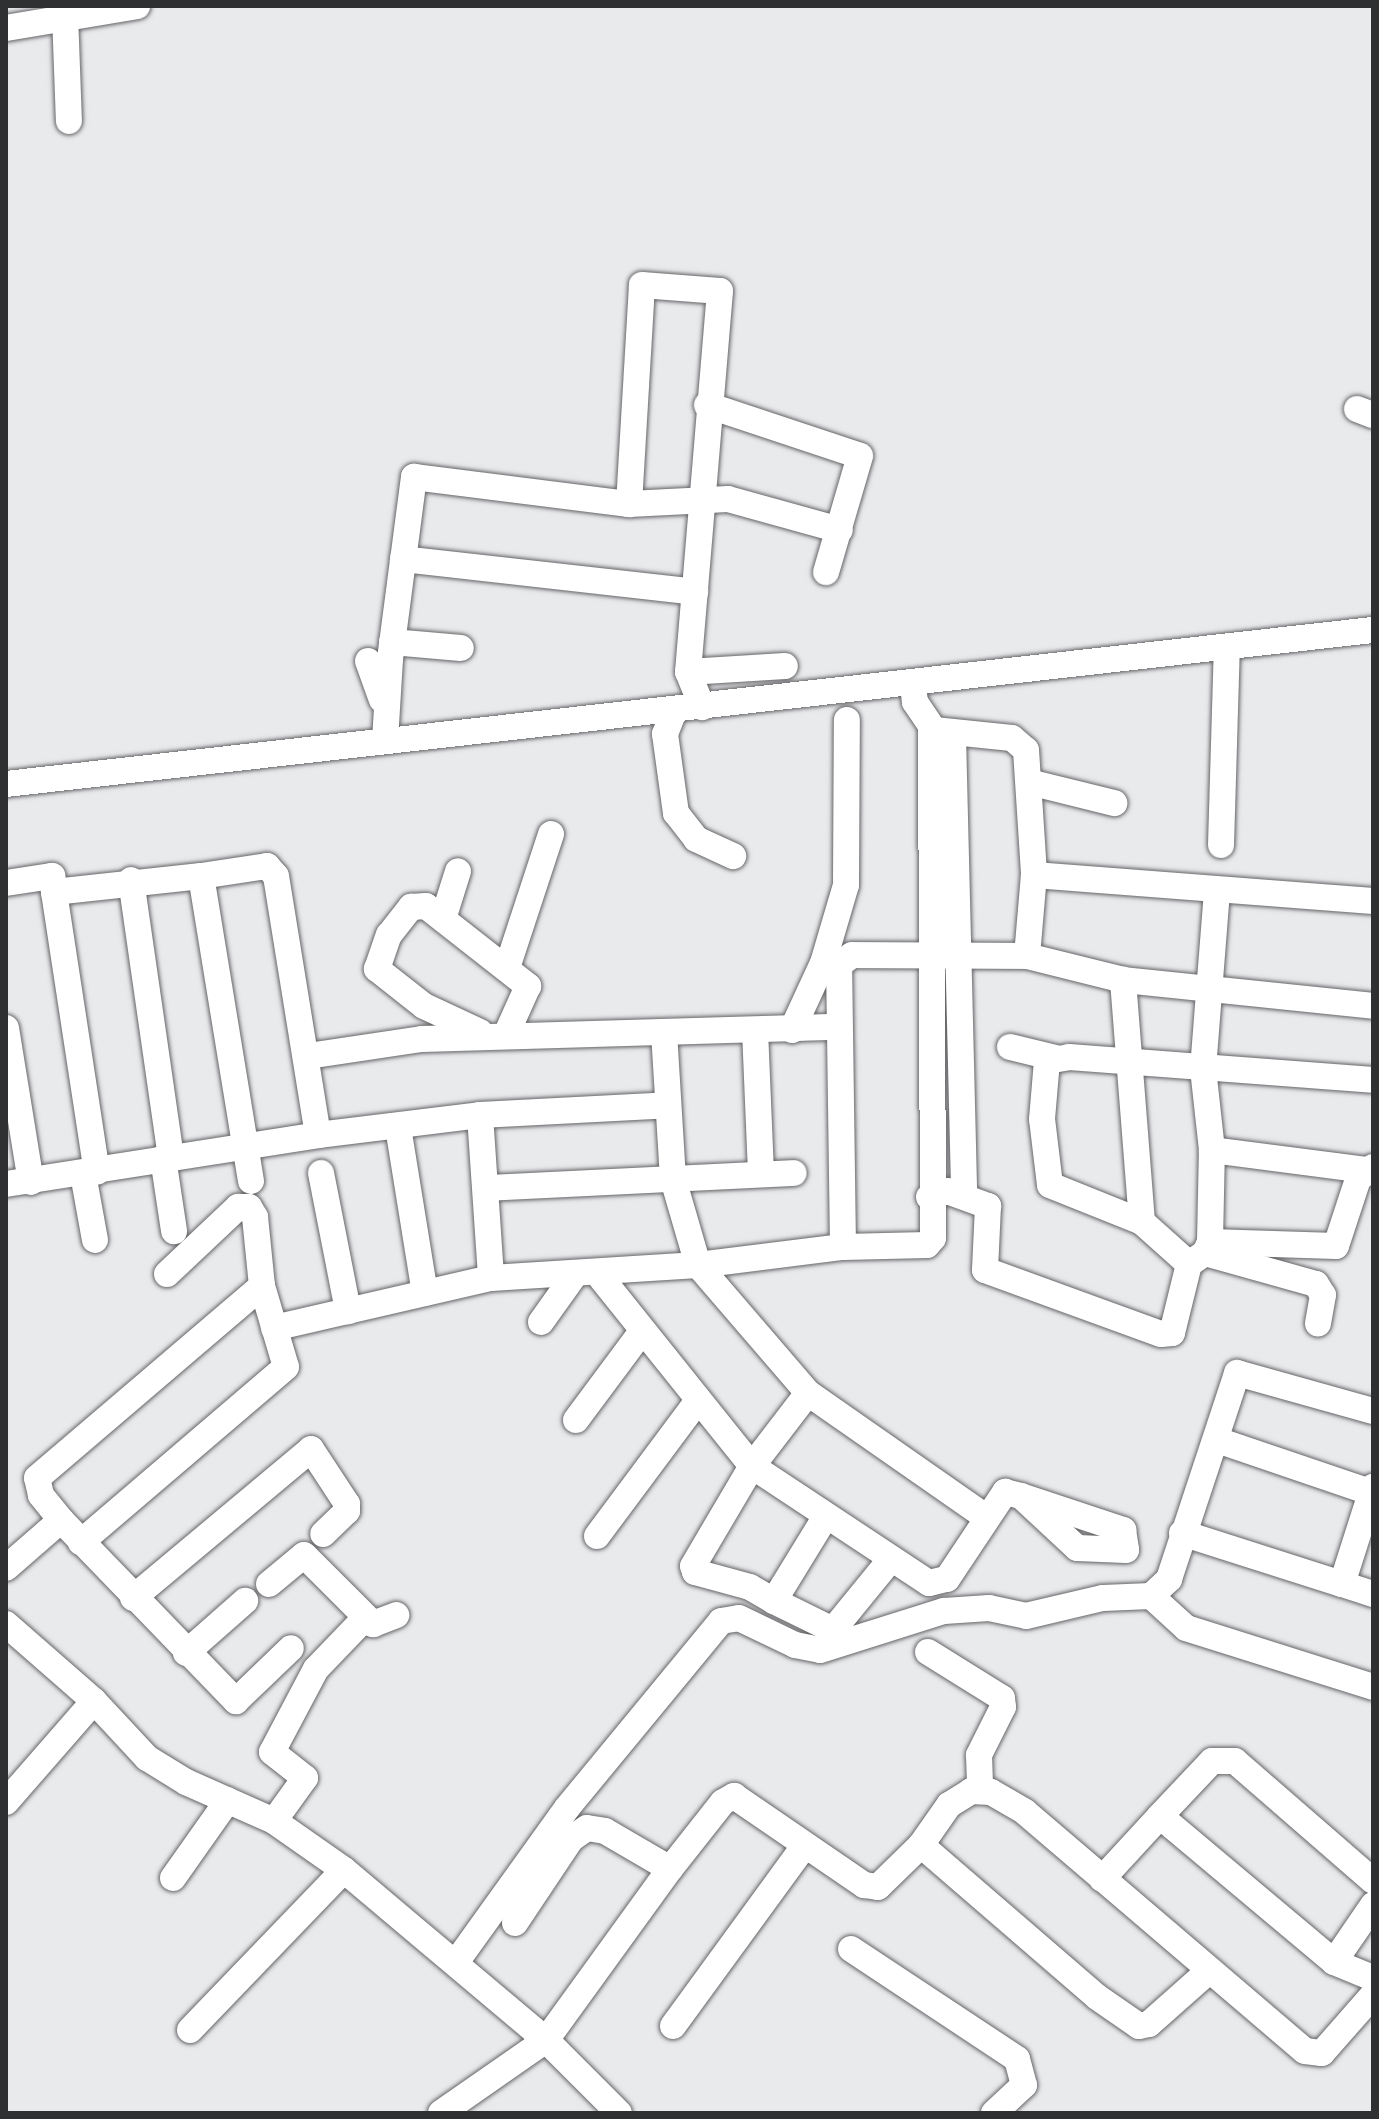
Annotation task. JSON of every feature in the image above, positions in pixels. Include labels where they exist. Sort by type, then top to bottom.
[{"type":"street","points":[[6,28],[65,14],[137,6]]},
{"type":"street","points":[[65,14],[69,121]]},
{"type":"street","points":[[629,504],[642,285],[720,291],[707,405],[704,498],[688,672],[702,707]]},
{"type":"street","points":[[707,405],[860,456],[826,572]]},
{"type":"street","points":[[385,741],[384,708],[392,642],[412,481],[418,475],[629,504],[704,498],[743,501],[840,530]]},
{"type":"street","points":[[403,559],[695,592]]},
{"type":"street","points":[[6,784],[1373,630]]},
{"type":"street","points":[[392,642],[461,648]]},
{"type":"street","points":[[1221,845],[1227,648]]},
{"type":"street","points":[[368,661],[384,708]]},
{"type":"street","points":[[688,672],[785,666]]},
{"type":"street","points":[[913,684],[915,702],[942,732],[956,953],[964,1194]]},
{"type":"street","points":[[675,709],[665,734],[676,813],[696,839],[733,856]]},
{"type":"street","points":[[792,1030],[823,963],[847,872],[847,720]]},
{"type":"street","points":[[942,732],[998,735],[1018,741],[1026,750],[1034,875],[1027,956]]},
{"type":"street","points":[[274,1328],[491,1278],[698,1265],[843,1247],[921,1249],[933,1238],[929,1197],[928,954],[942,732]]},
{"type":"street","points":[[1029,782],[1114,803]]},
{"type":"street","points":[[507,968],[551,834]]},
{"type":"street","points":[[54,892],[131,880],[201,876],[267,866],[274,870],[308,1056],[318,1135]]},
{"type":"street","points":[[443,919],[458,871]]},
{"type":"street","points":[[1034,875],[1373,901]]},
{"type":"street","points":[[6,883],[52,876],[90,1173],[95,1240]]},
{"type":"street","points":[[201,876],[251,1181]]},
{"type":"street","points":[[131,880],[174,1231]]},
{"type":"street","points":[[929,1197],[940,1192],[964,1194],[991,1212],[985,1270],[1161,1334],[1175,1328],[1201,1253],[1212,1150],[1203,1069],[1217,890]]},
{"type":"street","points":[[505,1031],[528,986],[421,904],[411,907],[389,935],[377,969],[467,1030],[484,1032],[664,1032],[838,1027]]},
{"type":"street","points":[[828,937],[852,955]]},
{"type":"street","points":[[843,1247],[839,965],[852,955],[956,953],[1027,956],[1123,980],[1211,986],[1373,1006]]},
{"type":"street","points":[[1123,980],[1142,1222]]},
{"type":"street","points":[[6,1028],[19,1183],[90,1173],[167,1157],[480,1115],[668,1105]]},
{"type":"street","points":[[755,1030],[761,1174]]},
{"type":"street","points":[[308,1056],[422,1039],[505,1031]]},
{"type":"street","points":[[664,1032],[673,1179],[698,1265],[808,1393],[986,1517]]},
{"type":"street","points":[[1010,1047],[1055,1058],[1128,1065],[1373,1080]]},
{"type":"street","points":[[1055,1058],[1043,1068],[1041,1084],[1050,1185],[1142,1222],[1201,1253],[1303,1278],[1319,1286],[1323,1295]]},
{"type":"street","points":[[480,1115],[491,1278]]},
{"type":"street","points":[[398,1127],[425,1293]]},
{"type":"street","points":[[1212,1150],[1369,1169],[1336,1246],[1318,1324]]},
{"type":"street","points":[[321,1173],[348,1311]]},
{"type":"street","points":[[487,1188],[794,1173]]},
{"type":"street","points":[[81,1542],[286,1367],[262,1286],[255,1217],[249,1207],[238,1207],[167,1274]]},
{"type":"street","points":[[1201,1253],[1336,1246]]},
{"type":"street","points":[[541,1322],[587,1274]]},
{"type":"street","points":[[587,1274],[642,1331],[752,1466],[929,1583],[939,1584],[947,1579],[1000,1495],[1021,1496]]},
{"type":"street","points":[[262,1286],[37,1478],[41,1495],[61,1520],[186,1653],[236,1701],[291,1648]]},
{"type":"street","points":[[576,1420],[642,1331]]},
{"type":"street","points":[[457,1961],[567,1808],[721,1621],[739,1618],[795,1645],[820,1650],[944,1611],[989,1608],[1026,1616],[1091,1600],[1151,1596],[1169,1579],[1237,1373],[1373,1411]]},
{"type":"street","points":[[808,1393],[752,1466],[693,1566],[695,1572],[750,1587],[833,1630],[891,1559]]},
{"type":"street","points":[[597,1536],[697,1402]]},
{"type":"street","points":[[1217,1440],[1373,1491],[1342,1584]]},
{"type":"street","points":[[133,1598],[311,1449],[347,1504],[347,1511],[323,1534]]},
{"type":"street","points":[[774,1601],[826,1516]]},
{"type":"street","points":[[6,1568],[61,1520]]},
{"type":"street","points":[[1182,1533],[1373,1594]]},
{"type":"street","points":[[269,1584],[304,1555],[365,1618],[379,1624],[396,1615]]},
{"type":"street","points":[[1151,1596],[1186,1628],[1373,1687]]},
{"type":"street","points":[[186,1653],[245,1601]]},
{"type":"street","points":[[274,1821],[305,1778],[272,1752],[316,1669],[365,1618]]},
{"type":"street","points":[[6,1624],[94,1701],[147,1758],[186,1782],[274,1821],[344,1870],[457,1961],[546,2040],[619,2113]]},
{"type":"street","points":[[928,1652],[1002,1698],[1003,1707],[979,1755],[980,1790]]},
{"type":"street","points":[[6,1802],[94,1701]]},
{"type":"street","points":[[1102,1879],[1212,1761],[1235,1761],[1373,1881]]},
{"type":"street","points":[[441,2113],[546,2040],[670,1869],[729,1797],[741,1798],[864,1885],[878,1887],[921,1845],[949,1805],[980,1790]]},
{"type":"street","points":[[980,1790],[1025,1812],[1313,2054],[1322,2053],[1373,1995]]},
{"type":"street","points":[[173,1878],[228,1800]]},
{"type":"street","points":[[1160,1816],[1334,1962],[1373,1978]]},
{"type":"street","points":[[515,1923],[571,1839],[587,1828],[605,1831],[670,1869]]},
{"type":"street","points":[[673,2026],[805,1845]]},
{"type":"street","points":[[921,1845],[1097,1997],[1139,2026],[1149,2024],[1210,1970]]},
{"type":"street","points":[[190,2030],[344,1870]]},
{"type":"street","points":[[1334,1962],[1373,1905]]},
{"type":"street","points":[[851,1949],[1017,2059],[1024,2085],[994,2113]]}]
